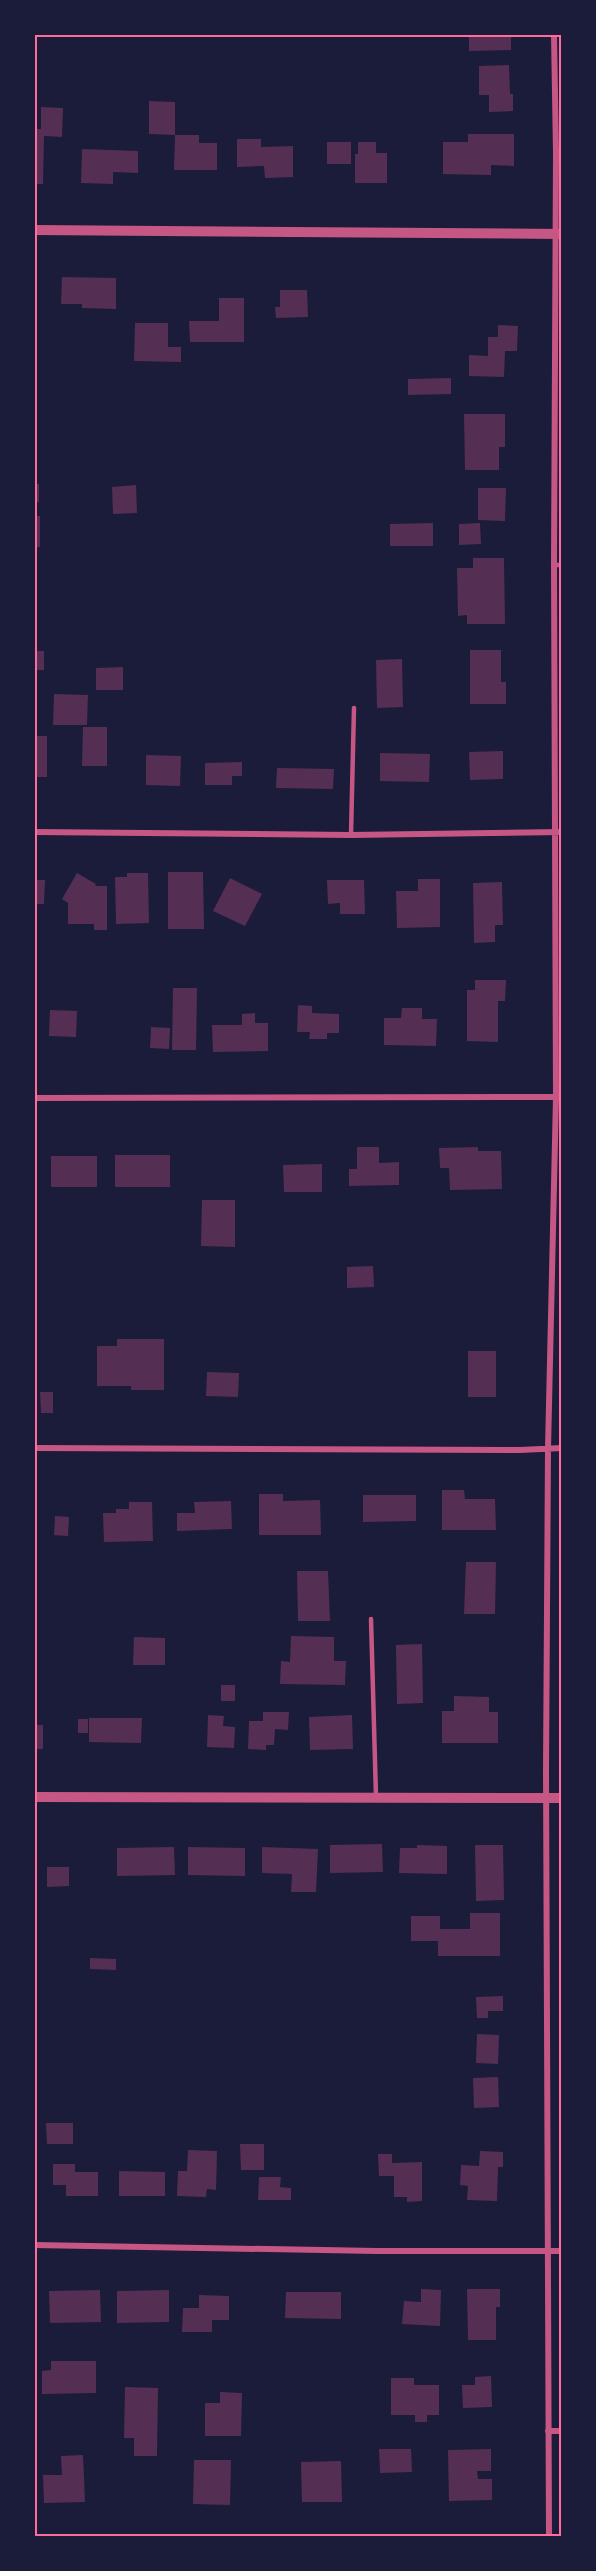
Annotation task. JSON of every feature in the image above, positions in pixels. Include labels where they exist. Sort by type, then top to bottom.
[{"type":"street","points":[[549,2536],[546,1797],[548,1449],[559,1097],[559,234],[554,34]]},
{"type":"street","points":[[34,230],[559,234]]},
{"type":"street","points":[[34,832],[351,835],[559,832]]},
{"type":"street","points":[[34,1098],[559,1097]]},
{"type":"street","points":[[34,1448],[561,1448]]},
{"type":"street","points":[[34,1797],[561,1798]]},
{"type":"street","points":[[34,2245],[377,2251],[561,2251]]},
{"type":"street","points":[[548,2431],[561,2431]]},
{"type":"lane","points":[[351,835],[354,708]]},
{"type":"lane","points":[[371,1619],[376,1797]]},
{"type":"building","points":[[469,34],[511,34],[511,50],[469,51]]},
{"type":"building","points":[[509,65],[513,111],[489,112],[489,95],[479,95],[479,66]]},
{"type":"building","points":[[149,101],[175,102],[175,135],[149,134]]},
{"type":"building","points":[[41,107],[63,108],[62,137],[44,136],[43,184],[34,184],[34,129],[41,129]]},
{"type":"building","points":[[468,134],[514,134],[514,166],[491,165],[491,175],[443,174],[443,142],[468,142]]},
{"type":"building","points":[[175,135],[199,135],[199,143],[217,143],[217,170],[174,170]]},
{"type":"building","points":[[237,139],[261,139],[261,147],[293,146],[293,177],[265,178],[264,166],[237,167]]},
{"type":"building","points":[[327,142],[351,142],[351,164],[327,164]]},
{"type":"building","points":[[358,142],[376,142],[376,153],[387,153],[387,183],[355,183],[355,154],[358,154]]},
{"type":"building","points":[[82,149],[138,151],[138,173],[113,172],[113,184],[81,183]]},
{"type":"building","points":[[62,277],[116,278],[116,309],[82,308],[82,304],[61,304]]},
{"type":"building","points":[[280,290],[307,290],[308,317],[276,318],[275,307],[280,307]]},
{"type":"building","points":[[219,298],[244,298],[244,342],[190,342],[189,321],[219,321]]},
{"type":"building","points":[[135,323],[168,323],[168,347],[181,347],[181,362],[134,361]]},
{"type":"building","points":[[498,325],[518,326],[517,351],[505,351],[504,377],[469,376],[469,355],[488,356],[488,337],[498,337]]},
{"type":"building","points":[[451,378],[451,394],[408,395],[408,379]]},
{"type":"building","points":[[464,414],[505,414],[505,447],[499,447],[499,470],[465,470]]},
{"type":"building","points":[[34,484],[39,484],[39,502],[34,502]]},
{"type":"building","points":[[136,485],[137,513],[113,514],[112,487]]},
{"type":"building","points":[[478,488],[506,488],[505,521],[478,520]]},
{"type":"building","points":[[34,516],[40,516],[40,547],[34,547]]},
{"type":"building","points":[[433,523],[433,546],[390,546],[390,524]]},
{"type":"building","points":[[480,523],[481,544],[459,545],[459,524]]},
{"type":"building","points":[[473,558],[504,558],[505,624],[467,624],[467,615],[458,616],[457,568],[473,568]]},
{"type":"building","points":[[470,650],[501,650],[501,682],[506,682],[506,704],[470,704]]},
{"type":"building","points":[[34,651],[44,651],[44,670],[34,670]]},
{"type":"building","points":[[402,659],[403,707],[377,708],[376,660]]},
{"type":"building","points":[[123,667],[123,690],[96,690],[96,668]]},
{"type":"building","points":[[54,694],[88,695],[87,725],[53,725]]},
{"type":"building","points":[[83,727],[107,727],[107,766],[82,766]]},
{"type":"building","points":[[34,736],[47,736],[47,777],[34,777]]},
{"type":"building","points":[[503,751],[503,779],[470,780],[469,752]]},
{"type":"building","points":[[380,753],[430,754],[429,782],[380,781]]},
{"type":"building","points":[[146,755],[181,756],[180,786],[146,785]]},
{"type":"building","points":[[242,762],[242,776],[232,776],[232,785],[205,785],[205,763]]},
{"type":"building","points":[[277,768],[334,769],[333,789],[276,788]]},
{"type":"building","points":[[168,872],[203,872],[204,929],[168,929]]},
{"type":"building","points":[[77,873],[96,884],[95,886],[107,886],[107,930],[94,930],[94,924],[68,924],[68,903],[62,899]]},
{"type":"building","points":[[127,873],[148,873],[149,923],[116,924],[115,877],[127,877]]},
{"type":"building","points":[[230,878],[262,894],[245,926],[213,911]]},
{"type":"building","points":[[418,879],[440,879],[440,927],[397,928],[396,891],[418,891]]},
{"type":"building","points":[[34,880],[45,880],[44,904],[34,904]]},
{"type":"building","points":[[327,880],[364,880],[365,914],[340,914],[340,903],[328,904]]},
{"type":"building","points":[[502,882],[503,925],[495,925],[495,942],[474,943],[473,883]]},
{"type":"building","points":[[475,980],[506,980],[505,1001],[498,1001],[498,1042],[467,1041],[467,990],[475,990]]},
{"type":"building","points":[[173,988],[197,988],[196,1050],[172,1050]]},
{"type":"building","points":[[298,1005],[312,1006],[312,1013],[339,1014],[339,1033],[327,1033],[327,1039],[309,1039],[310,1032],[297,1032]]},
{"type":"building","points":[[402,1008],[422,1008],[422,1019],[437,1019],[436,1046],[384,1045],[384,1018],[401,1018]]},
{"type":"building","points":[[50,1010],[77,1011],[76,1037],[49,1036]]},
{"type":"building","points":[[255,1013],[255,1023],[268,1023],[268,1051],[213,1052],[212,1025],[242,1025],[242,1014]]},
{"type":"building","points":[[151,1027],[170,1028],[169,1049],[150,1048]]},
{"type":"building","points":[[357,1147],[379,1147],[379,1163],[399,1162],[399,1185],[349,1186],[349,1169],[357,1169]]},
{"type":"building","points":[[478,1147],[478,1151],[501,1151],[502,1189],[450,1190],[449,1168],[440,1168],[439,1148]]},
{"type":"building","points":[[115,1155],[170,1155],[170,1187],[115,1187]]},
{"type":"building","points":[[51,1156],[97,1156],[97,1187],[51,1187]]},
{"type":"building","points":[[322,1164],[322,1192],[284,1192],[283,1165]]},
{"type":"building","points":[[202,1200],[235,1200],[235,1247],[201,1246]]},
{"type":"building","points":[[373,1266],[374,1287],[347,1288],[347,1267]]},
{"type":"building","points":[[117,1339],[164,1339],[164,1390],[131,1390],[131,1386],[97,1386],[97,1346],[117,1346]]},
{"type":"building","points":[[468,1351],[496,1351],[496,1397],[468,1397]]},
{"type":"building","points":[[207,1372],[239,1373],[238,1397],[206,1396]]},
{"type":"building","points":[[40,1392],[53,1392],[53,1413],[41,1413]]},
{"type":"building","points":[[442,1490],[464,1490],[465,1499],[495,1499],[496,1530],[442,1530]]},
{"type":"building","points":[[259,1494],[283,1494],[283,1501],[320,1500],[321,1535],[259,1535]]},
{"type":"building","points":[[363,1495],[416,1495],[416,1521],[363,1522]]},
{"type":"building","points":[[231,1501],[232,1529],[177,1531],[177,1513],[195,1513],[194,1502]]},
{"type":"building","points":[[129,1502],[152,1502],[153,1541],[104,1542],[103,1513],[116,1513],[116,1509],[129,1509]]},
{"type":"building","points":[[55,1516],[69,1517],[68,1536],[54,1535]]},
{"type":"building","points":[[466,1562],[496,1562],[495,1614],[464,1614]]},
{"type":"building","points":[[297,1571],[328,1571],[330,1621],[298,1621]]},
{"type":"building","points":[[291,1636],[334,1637],[334,1661],[346,1661],[345,1685],[280,1684],[281,1661],[290,1662]]},
{"type":"building","points":[[134,1637],[165,1638],[165,1665],[133,1665]]},
{"type":"building","points":[[422,1644],[423,1703],[397,1704],[396,1645]]},
{"type":"building","points":[[221,1685],[235,1685],[235,1701],[221,1701]]},
{"type":"building","points":[[454,1696],[489,1697],[489,1712],[498,1712],[498,1743],[442,1743],[442,1711],[454,1711]]},
{"type":"building","points":[[263,1712],[289,1712],[288,1730],[275,1729],[274,1745],[266,1745],[266,1750],[248,1749],[249,1721],[263,1721]]},
{"type":"building","points":[[208,1715],[224,1716],[223,1726],[235,1727],[234,1748],[207,1747]]},
{"type":"building","points":[[352,1715],[353,1749],[310,1750],[309,1717]]},
{"type":"building","points":[[89,1718],[142,1718],[141,1743],[89,1742]]},
{"type":"building","points":[[78,1719],[88,1719],[88,1733],[78,1733]]},
{"type":"building","points":[[34,1725],[43,1725],[43,1749],[34,1749]]},
{"type":"building","points":[[382,1844],[383,1872],[330,1873],[330,1845]]},
{"type":"building","points":[[417,1845],[447,1846],[447,1874],[399,1873],[400,1848],[417,1848]]},
{"type":"building","points":[[475,1845],[503,1845],[504,1900],[476,1901]]},
{"type":"building","points":[[174,1847],[175,1875],[117,1876],[117,1848]]},
{"type":"building","points":[[188,1847],[245,1848],[245,1876],[188,1875]]},
{"type":"building","points":[[262,1847],[318,1849],[316,1892],[291,1892],[292,1874],[262,1873]]},
{"type":"building","points":[[47,1867],[69,1867],[69,1886],[47,1887]]},
{"type":"building","points":[[470,1913],[500,1913],[500,1956],[438,1956],[438,1941],[411,1941],[411,1916],[440,1916],[440,1929],[470,1929]]},
{"type":"building","points":[[90,1958],[116,1959],[116,1970],[90,1969]]},
{"type":"building","points":[[503,1996],[503,2011],[488,2011],[488,2018],[477,2018],[476,1997]]},
{"type":"building","points":[[477,2034],[499,2035],[498,2064],[476,2063]]},
{"type":"building","points":[[498,2077],[499,2107],[474,2108],[473,2078]]},
{"type":"building","points":[[46,2123],[73,2123],[73,2144],[47,2144]]},
{"type":"building","points":[[240,2144],[264,2144],[264,2170],[241,2170]]},
{"type":"building","points":[[188,2150],[217,2151],[216,2190],[207,2189],[206,2197],[177,2196],[178,2171],[187,2171]]},
{"type":"building","points":[[480,2151],[503,2152],[503,2167],[498,2167],[497,2201],[467,2200],[468,2186],[460,2185],[461,2165],[479,2166]]},
{"type":"building","points":[[378,2154],[392,2154],[392,2163],[422,2162],[422,2201],[407,2202],[407,2197],[394,2197],[394,2176],[379,2176]]},
{"type":"building","points":[[53,2164],[75,2164],[75,2172],[98,2172],[98,2196],[66,2196],[66,2185],[53,2185]]},
{"type":"building","points":[[119,2171],[165,2172],[165,2196],[119,2196]]},
{"type":"building","points":[[259,2177],[281,2177],[280,2187],[291,2188],[291,2200],[258,2200]]},
{"type":"building","points":[[421,2289],[441,2290],[440,2326],[402,2324],[404,2301],[421,2302]]},
{"type":"building","points":[[467,2289],[500,2289],[500,2307],[496,2307],[496,2340],[468,2340]]},
{"type":"building","points":[[100,2290],[101,2322],[50,2323],[49,2291]]},
{"type":"building","points":[[169,2290],[169,2322],[117,2323],[117,2291]]},
{"type":"building","points":[[286,2292],[341,2292],[341,2319],[285,2318]]},
{"type":"building","points":[[199,2295],[229,2296],[229,2320],[212,2320],[212,2332],[182,2332],[183,2308],[199,2308]]},
{"type":"building","points":[[51,2361],[96,2361],[96,2393],[42,2394],[42,2371],[51,2370]]},
{"type":"building","points":[[491,2376],[492,2407],[463,2408],[462,2385],[475,2385],[475,2377]]},
{"type":"building","points":[[391,2378],[414,2378],[414,2385],[439,2385],[439,2415],[427,2415],[427,2422],[415,2422],[415,2415],[391,2415]]},
{"type":"building","points":[[125,2387],[158,2388],[157,2456],[134,2456],[134,2438],[124,2438]]},
{"type":"building","points":[[220,2392],[242,2393],[241,2436],[205,2436],[205,2403],[220,2403]]},
{"type":"building","points":[[379,2449],[411,2449],[412,2472],[380,2473]]},
{"type":"building","points":[[491,2449],[491,2471],[477,2471],[478,2479],[492,2479],[492,2500],[449,2501],[448,2450]]},
{"type":"building","points":[[83,2455],[85,2502],[44,2503],[43,2475],[62,2475],[61,2456]]},
{"type":"building","points":[[194,2460],[231,2460],[230,2505],[193,2504]]},
{"type":"building","points":[[341,2461],[342,2502],[302,2502],[301,2462]]}]
